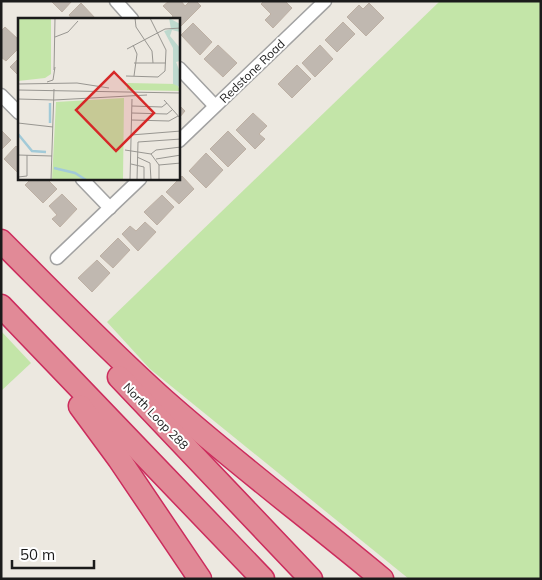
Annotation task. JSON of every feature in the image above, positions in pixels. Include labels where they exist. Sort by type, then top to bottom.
[{"type":"highway","points":[[1,241],[163,399],[382,579]]},
{"type":"highway","name":"North Loop 288","points":[[1,254],[311,579]]},
{"type":"highway","points":[[1,307],[96,427],[200,579]]},
{"type":"highway","points":[[1,307],[263,579]]},
{"type":"street","points":[[116,1],[131,18]]},
{"type":"street","name":"Redstone Road","points":[[180,140],[322,2]]},
{"type":"street","points":[[180,69],[215,106]]},
{"type":"street","points":[[1,95],[18,112]]},
{"type":"street","points":[[83,180],[110,208]]},
{"type":"street","points":[[57,258],[139,180]]},
{"type":"green space","points":[[440,1],[541,1],[541,579],[409,579],[150,369],[107,322]]},
{"type":"green space","points":[[1,331],[31,363],[1,391]]},
{"type":"building","points":[[51,1],[72,1],[62,12]]},
{"type":"building","points":[[169,1],[181,1],[185,6],[190,1],[196,1],[201,6],[180,27],[180,18],[172,18],[173,16],[163,6]]},
{"type":"building","points":[[264,1],[285,1],[292,8],[273,28],[265,20],[271,14],[261,4]]},
{"type":"building","points":[[81,3],[95,18],[71,18],[69,15]]},
{"type":"building","points":[[369,3],[384,18],[366,36],[347,17],[359,5],[363,9]]},
{"type":"building","points":[[343,22],[355,34],[337,52],[325,40]]},
{"type":"building","points":[[193,23],[212,42],[200,55],[181,35]]},
{"type":"building","points":[[5,27],[18,39],[18,49],[6,61],[1,57],[1,31]]},
{"type":"building","points":[[218,45],[237,63],[223,77],[204,59]]},
{"type":"building","points":[[320,45],[333,59],[315,77],[302,63]]},
{"type":"building","points":[[18,59],[18,75],[10,67]]},
{"type":"building","points":[[297,65],[311,79],[292,98],[278,84]]},
{"type":"building","points":[[180,106],[185,111],[180,117]]},
{"type":"building","points":[[253,113],[267,126],[259,134],[265,139],[255,149],[236,130]]},
{"type":"building","points":[[1,130],[11,140],[1,150]]},
{"type":"building","points":[[228,131],[246,149],[228,167],[210,149]]},
{"type":"building","points":[[16,146],[18,148],[18,173],[4,159]]},
{"type":"building","points":[[206,153],[223,170],[206,188],[189,171]]},
{"type":"building","points":[[182,176],[194,189],[179,204],[166,192]]},
{"type":"building","points":[[30,180],[48,180],[57,189],[43,203],[25,185]]},
{"type":"building","points":[[62,194],[77,209],[60,227],[52,219],[57,215],[49,206]]},
{"type":"building","points":[[162,195],[174,207],[157,225],[144,212]]},
{"type":"building","points":[[145,222],[156,232],[138,251],[122,234],[130,226],[136,231]]},
{"type":"building","points":[[118,238],[130,250],[113,268],[100,256]]},
{"type":"building","points":[[97,260],[110,273],[92,292],[78,278]]}]
